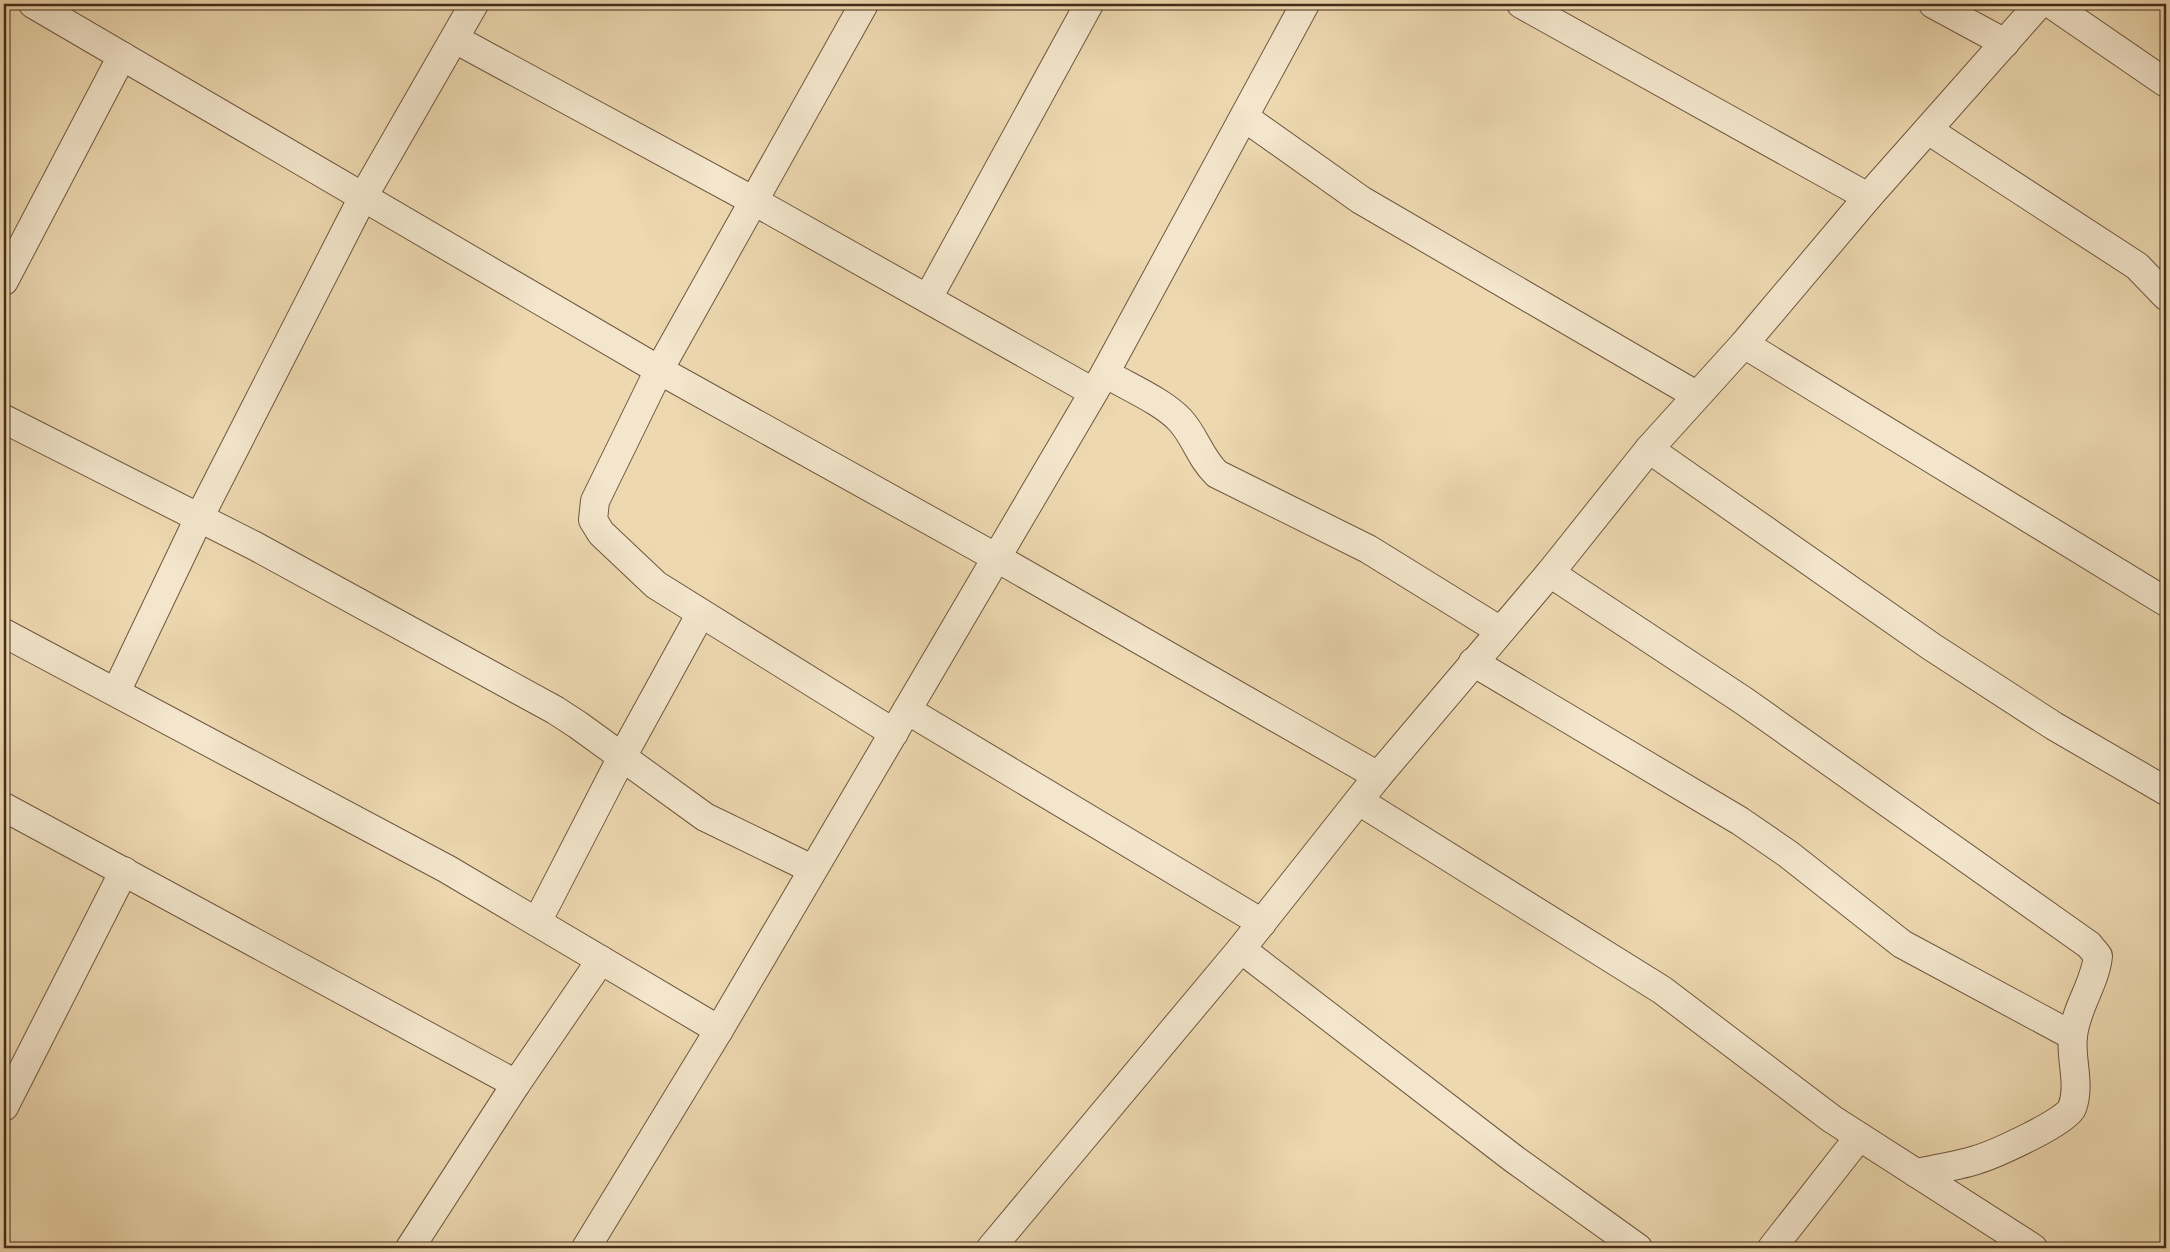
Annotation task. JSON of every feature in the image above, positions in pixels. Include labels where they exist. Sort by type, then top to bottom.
[{"type":"street","points":[[32,4],[659,370],[997,558],[1378,776]]},
{"type":"street","points":[[116,692],[199,518],[363,197],[474,4]]},
{"type":"street","points":[[864,4],[752,200],[659,370],[595,501],[593,520],[601,534],[640,573],[700,615],[900,721],[1262,923]]},
{"type":"street","points":[[928,298],[1089,4]]},
{"type":"street","points":[[586,1248],[719,1030],[1099,382],[1305,4]]},
{"type":"street","points":[[1521,4],[1868,197]]},
{"type":"street","points":[[1934,4],[2005,44]]},
{"type":"street","points":[[991,1248],[1241,950],[1378,776],[1499,630],[1550,573],[1649,449],[1744,344],[1868,197],[2039,4]]},
{"type":"street","points":[[2051,4],[2166,83]]},
{"type":"street","points":[[455,39],[928,298],[1099,382],[1169,411],[1181,421],[1206,463],[1217,474],[1368,550],[1499,630]]},
{"type":"street","points":[[4,281],[122,56]]},
{"type":"street","points":[[1244,117],[1361,200],[1696,395]]},
{"type":"street","points":[[1928,130],[2137,266],[2166,296]]},
{"type":"street","points":[[1744,344],[2166,602]]},
{"type":"street","points":[[4,419],[255,546],[555,710],[705,817],[812,869]]},
{"type":"street","points":[[1649,449],[1932,647],[2054,726],[2166,790]]},
{"type":"street","points":[[1550,573],[1744,701],[2089,944],[2098,956],[2096,970],[2082,1003],[2073,1036],[2076,1095],[2071,1110],[2060,1120],[1988,1156],[1916,1173]]},
{"type":"street","points":[[537,922],[622,757],[700,615]]},
{"type":"street","points":[[4,633],[447,869],[719,1030]]},
{"type":"street","points":[[1473,662],[1740,820],[1788,854],[1910,949],[2073,1036]]},
{"type":"street","points":[[1359,801],[1662,990],[1859,1137],[2033,1248]]},
{"type":"street","points":[[4,807],[516,1084]]},
{"type":"street","points":[[4,1107],[124,871]]},
{"type":"street","points":[[1241,950],[1507,1154],[1638,1248]]},
{"type":"street","points":[[410,1248],[516,1084],[601,960]]},
{"type":"street","points":[[1772,1248],[1859,1137]]}]
